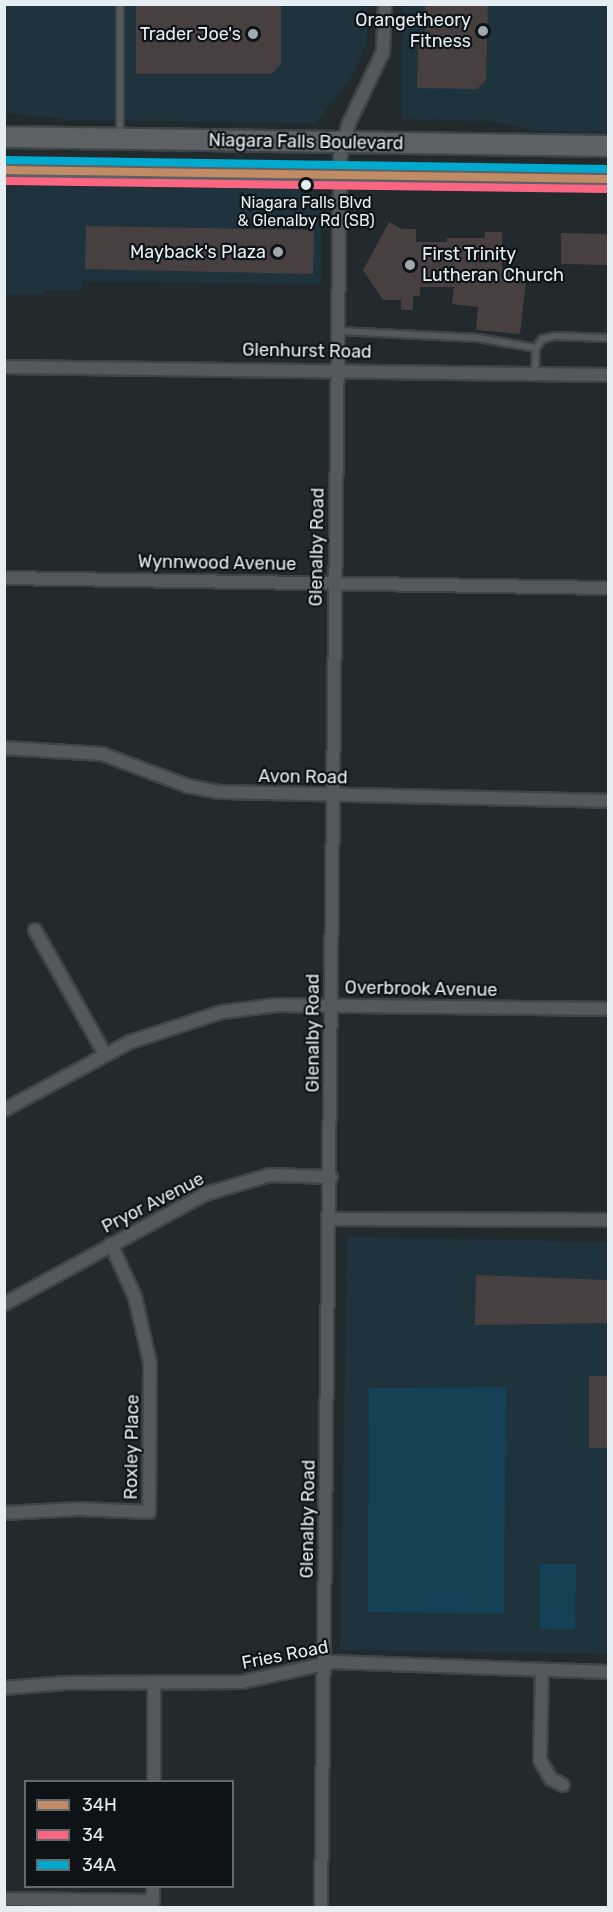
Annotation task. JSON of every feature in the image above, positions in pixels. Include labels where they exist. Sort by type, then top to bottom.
[{"type":"main road","name":"Niagara Falls Boulevard","points":[[4,137],[120,140],[609,179]]},
{"type":"main road","name":"Niagara Falls Boulevard","points":[[4,170],[341,159],[609,146]]},
{"type":"street","points":[[341,159],[383,52],[385,4]]},
{"type":"street","name":"Glenalby Road","points":[[321,1908],[331,1177],[334,583],[341,159]]},
{"type":"street","name":"Glenhurst Road","points":[[4,367],[338,369],[609,375]]},
{"type":"street","name":"Wynnwood Avenue","points":[[4,578],[609,588]]},
{"type":"street","name":"Avon Road","points":[[4,748],[102,754],[188,786],[219,792],[609,801]]},
{"type":"street","points":[[35,930],[105,1054]]},
{"type":"street","name":"Overbrook Avenue","points":[[4,1110],[105,1054],[156,1031],[222,1012],[277,1005],[609,1010]]},
{"type":"street","name":"Pryor Avenue","points":[[4,1304],[174,1209],[237,1183],[281,1174],[331,1177]]},
{"type":"street","points":[[330,1219],[609,1220]]},
{"type":"street","name":"Roxley Place","points":[[4,1513],[79,1509],[149,1512],[151,1382],[147,1344],[135,1297],[111,1244]]},
{"type":"street","name":"Fries Road","points":[[4,1688],[66,1683],[243,1682],[324,1663],[609,1672]]},
{"type":"street","points":[[543,1670],[540,1760],[551,1779],[563,1785]]},
{"type":"street","points":[[154,1684],[154,1780]]},
{"type":"street","points":[[4,1899],[153,1901],[153,1888]]},
{"type":"lane","points":[[120,4],[120,140]]},
{"type":"lane","points":[[339,331],[478,338],[536,348]]},
{"type":"lane","points":[[536,373],[536,348],[542,339],[555,336],[609,338]]},
{"type":"shaded area","points":[[5,5],[367,5],[367,43],[352,76],[316,123],[76,120],[5,113]]},
{"type":"shaded area","points":[[402,5],[608,5],[608,132],[541,131],[490,121],[402,119]]},
{"type":"shaded area","points":[[5,186],[309,189],[322,201],[321,284],[83,281],[83,290],[45,290],[44,295],[5,295]]},
{"type":"shaded area","points":[[347,1237],[608,1242],[608,1654],[340,1650]]},
{"type":"shaded area","points":[[506,1387],[504,1614],[368,1612],[369,1388]]},
{"type":"shaded area","points":[[540,1564],[576,1564],[575,1630],[540,1629]]},
{"type":"building","points":[[136,4],[281,4],[281,64],[272,74],[136,74]]},
{"type":"building","points":[[425,4],[488,4],[486,80],[477,89],[417,88],[418,42],[425,42]]},
{"type":"building","points":[[389,222],[402,229],[416,229],[416,242],[447,242],[447,238],[485,238],[485,232],[502,232],[502,268],[527,271],[520,334],[476,330],[478,307],[452,304],[454,287],[420,287],[420,296],[413,296],[413,310],[401,310],[401,300],[383,300],[363,270]]},
{"type":"building","points":[[86,226],[314,230],[313,274],[85,269]]},
{"type":"building","points":[[561,233],[609,234],[609,265],[561,264]]},
{"type":"building","points":[[476,1275],[609,1280],[609,1323],[475,1325]]},
{"type":"building","points":[[589,1376],[609,1376],[609,1448],[589,1448]]},
{"type":"transit line","name":"34A","points":[[4,160],[608,169]]},
{"type":"transit line","name":"34H","points":[[4,170],[608,179]]},
{"type":"transit line","name":"34","points":[[4,181],[608,189]]},
{"type":"place","name":"Orangetheory Fitness","points":[[483,31]]},
{"type":"place","name":"Trader Joe's","points":[[253,34]]},
{"type":"place","name":"Niagara Falls Blvd & Glenalby Rd (SB)","points":[[306,185]]},
{"type":"place","name":"Mayback's Plaza","points":[[278,252]]},
{"type":"place","name":"First Trinity Lutheran Church","points":[[410,265]]}]
